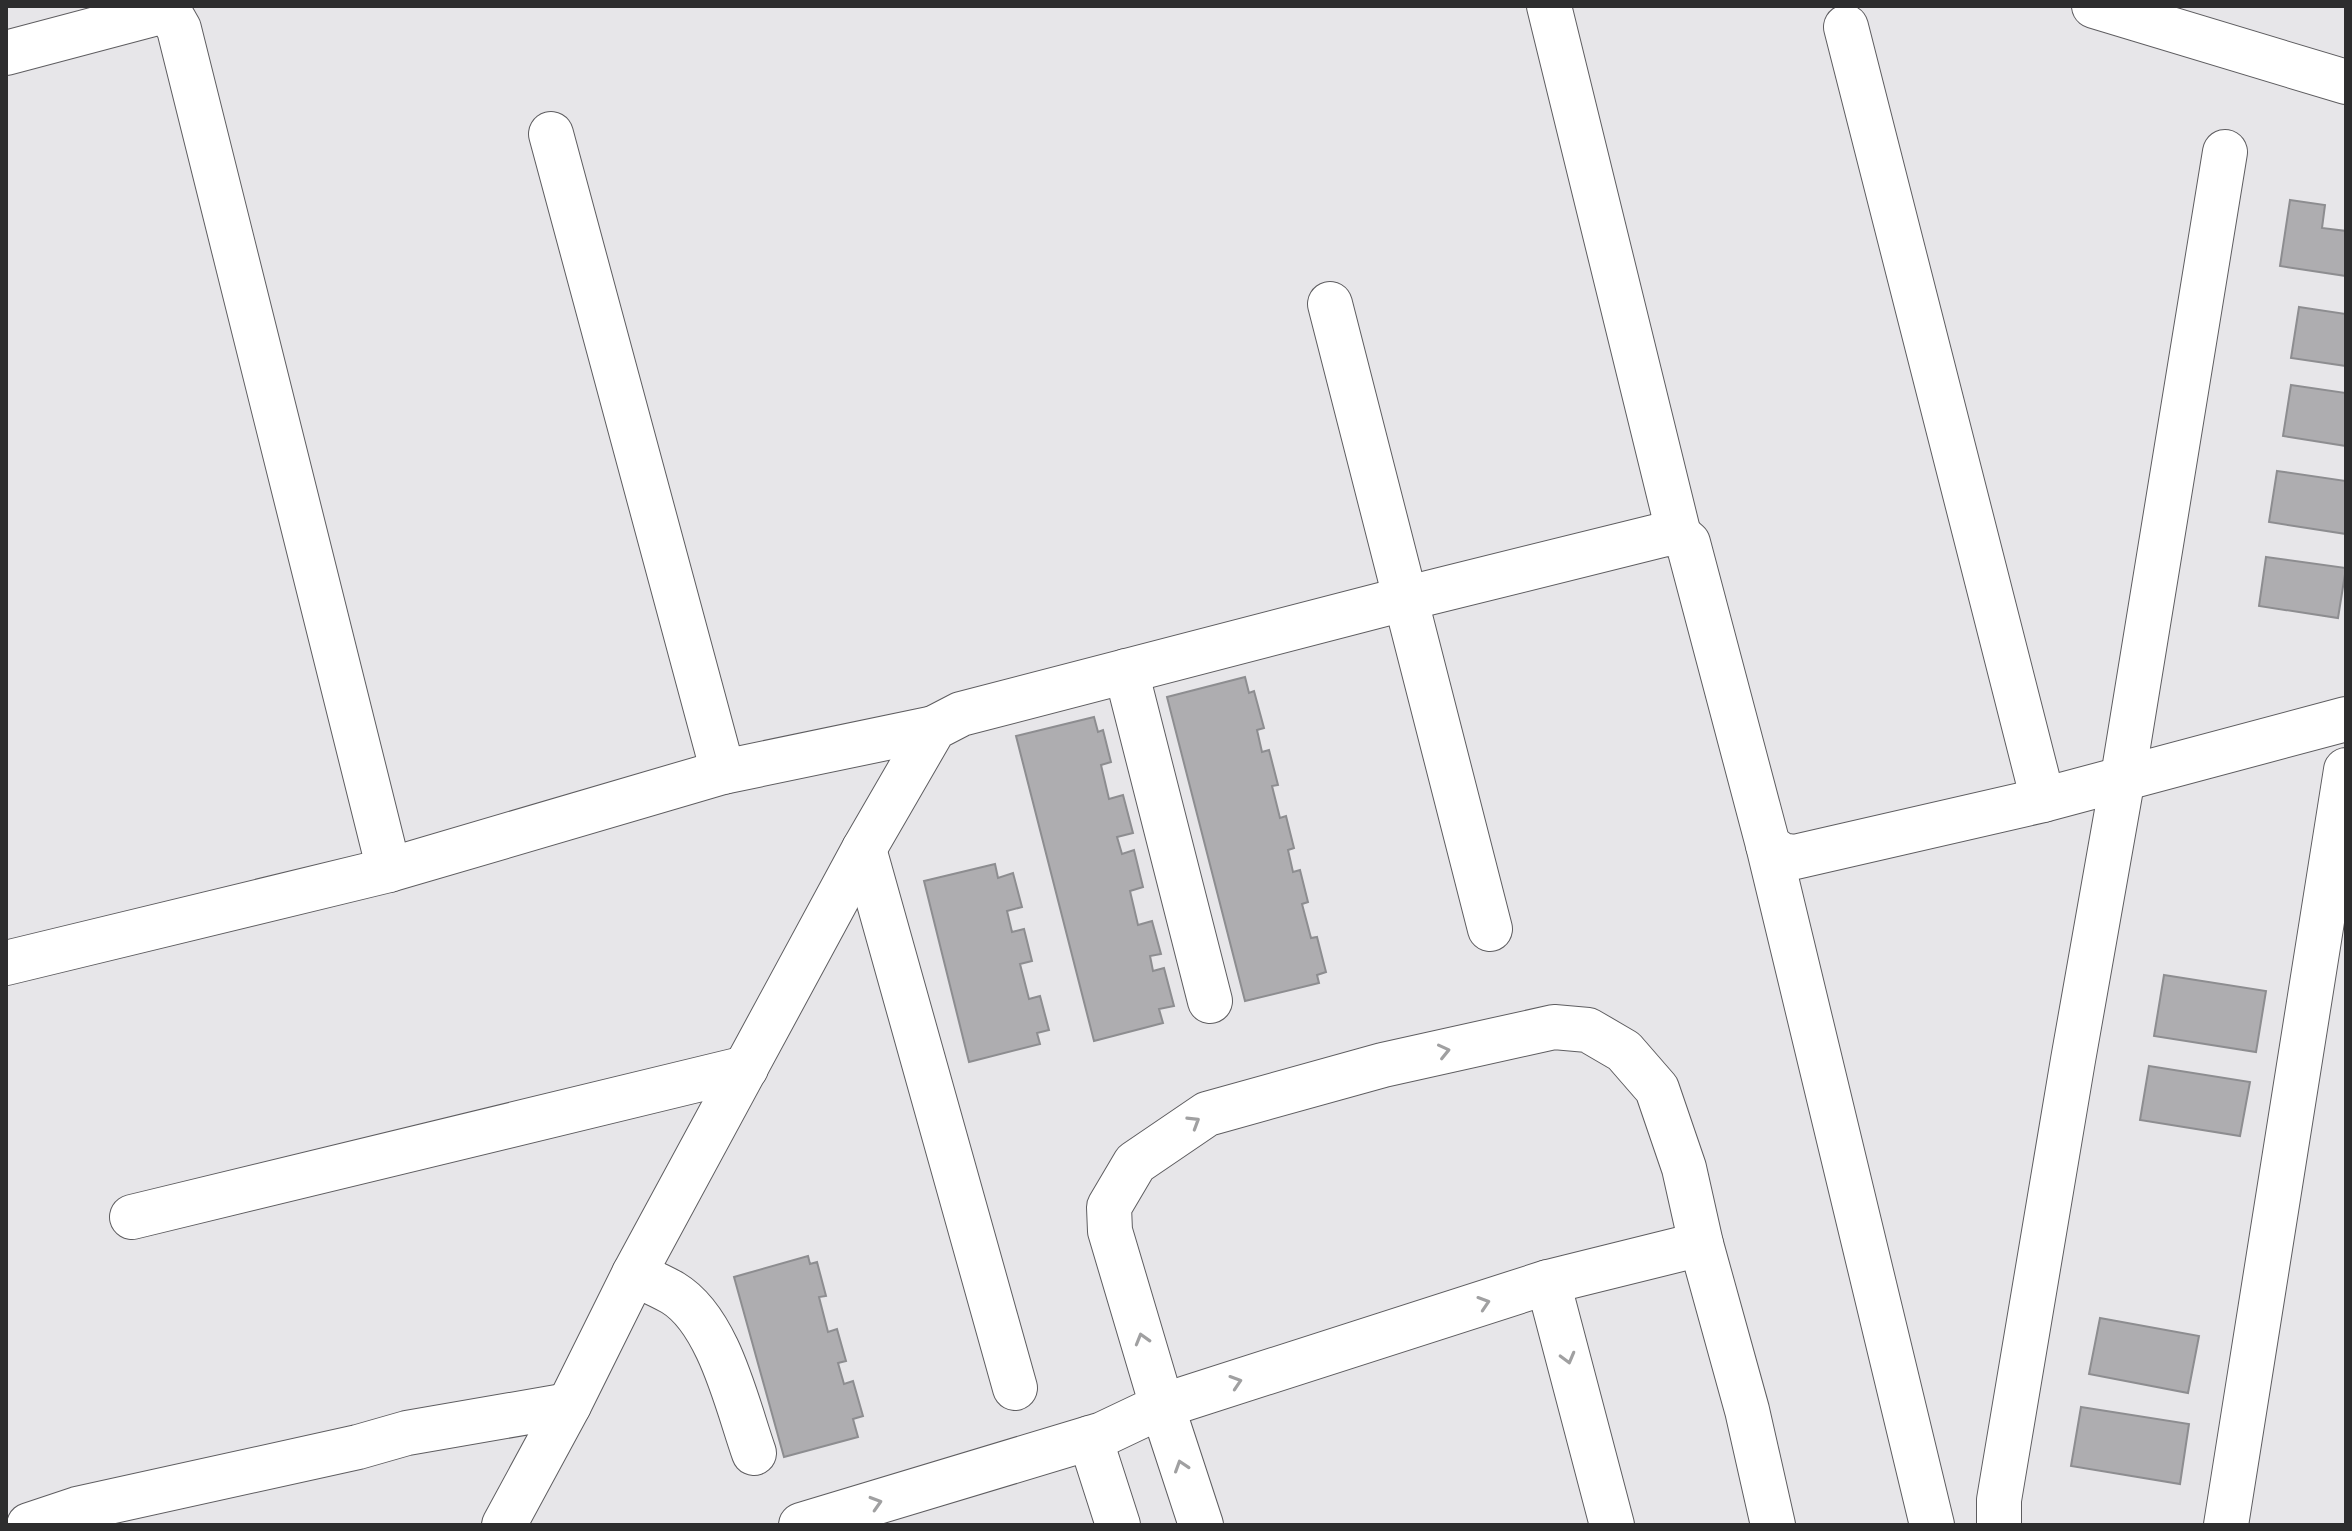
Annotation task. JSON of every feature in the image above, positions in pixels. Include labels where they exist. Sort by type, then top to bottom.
[{"type":"street","points":[[1549,6],[1679,535],[1688,543],[1768,845],[1932,1525]]},
{"type":"street","points":[[2094,6],[2346,82]]},
{"type":"street","points":[[6,53],[157,13],[171,15],[179,29],[389,870]]},
{"type":"street","points":[[1846,27],[2043,800]]},
{"type":"street","points":[[551,134],[723,772]]},
{"type":"street","points":[[1999,1525],[1999,1500],[2123,777],[2225,152]]},
{"type":"street","points":[[1330,304],[1490,929]]},
{"type":"street","points":[[6,963],[389,870],[723,772],[934,728],[961,714],[1126,671],[1666,534],[1679,535]]},
{"type":"street","points":[[1126,671],[1210,1001]]},
{"type":"street","points":[[1768,845],[1781,855],[1795,857],[2043,800],[2346,719]]},
{"type":"street","points":[[512,1523],[634,1274],[864,849],[934,728]]},
{"type":"street","points":[[2226,1525],[2346,770]]},
{"type":"street","points":[[864,849],[1015,1388]]},
{"type":"street","points":[[1201,1525],[1110,1231],[1109,1207],[1135,1163],[1207,1114],[1383,1065],[1554,1027],[1588,1030],[1624,1051],[1657,1089],[1684,1168],[1701,1244],[1747,1410],[1773,1525]]},
{"type":"street","points":[[132,1217],[746,1068]]},
{"type":"street","points":[[801,1525],[1090,1438],[1162,1406],[1548,1282],[1701,1244]]},
{"type":"street","points":[[634,1274],[676,1294],[697,1317],[718,1349],[754,1453]]},
{"type":"street","points":[[1548,1282],[1612,1525]]},
{"type":"street","points":[[29,1525],[77,1509],[358,1447],[407,1433],[569,1405]]},
{"type":"street","points":[[1090,1438],[1118,1525]]},
{"type":"building","points":[[2290,200],[2325,205],[2322,228],[2346,231],[2346,276],[2280,266]]},
{"type":"building","points":[[2299,307],[2346,314],[2346,366],[2291,358]]},
{"type":"building","points":[[2291,385],[2346,393],[2346,446],[2283,436]]},
{"type":"building","points":[[2277,471],[2346,481],[2346,534],[2269,522]]},
{"type":"building","points":[[2266,557],[2346,568],[2338,618],[2259,606]]},
{"type":"building","points":[[1245,677],[1249,693],[1254,691],[1264,728],[1257,730],[1262,752],[1269,750],[1278,785],[1272,786],[1280,818],[1286,816],[1294,848],[1288,850],[1293,872],[1300,870],[1308,902],[1302,904],[1311,938],[1317,937],[1326,972],[1317,975],[1319,983],[1245,1001],[1167,697]]},
{"type":"building","points":[[1094,717],[1098,732],[1103,730],[1111,762],[1101,765],[1109,799],[1123,795],[1133,833],[1117,837],[1122,854],[1134,850],[1143,887],[1130,891],[1138,925],[1152,921],[1161,954],[1150,956],[1153,971],[1164,968],[1174,1006],[1159,1009],[1163,1023],[1094,1041],[1016,736]]},
{"type":"building","points":[[995,864],[998,878],[1013,873],[1022,907],[1007,911],[1012,932],[1024,929],[1032,961],[1020,964],[1029,999],[1040,996],[1049,1030],[1037,1033],[1040,1044],[969,1062],[924,881]]},
{"type":"building","points":[[2164,975],[2266,991],[2256,1052],[2154,1036]]},
{"type":"building","points":[[2149,1066],[2250,1082],[2240,1136],[2140,1120]]},
{"type":"building","points":[[808,1256],[810,1264],[817,1262],[826,1296],[819,1297],[828,1332],[837,1329],[846,1361],[838,1363],[844,1384],[853,1381],[863,1416],[853,1419],[858,1437],[784,1457],[734,1277]]},
{"type":"building","points":[[2100,1318],[2199,1336],[2188,1393],[2089,1374]]},
{"type":"building","points":[[2081,1407],[2189,1424],[2180,1484],[2071,1466]]}]
